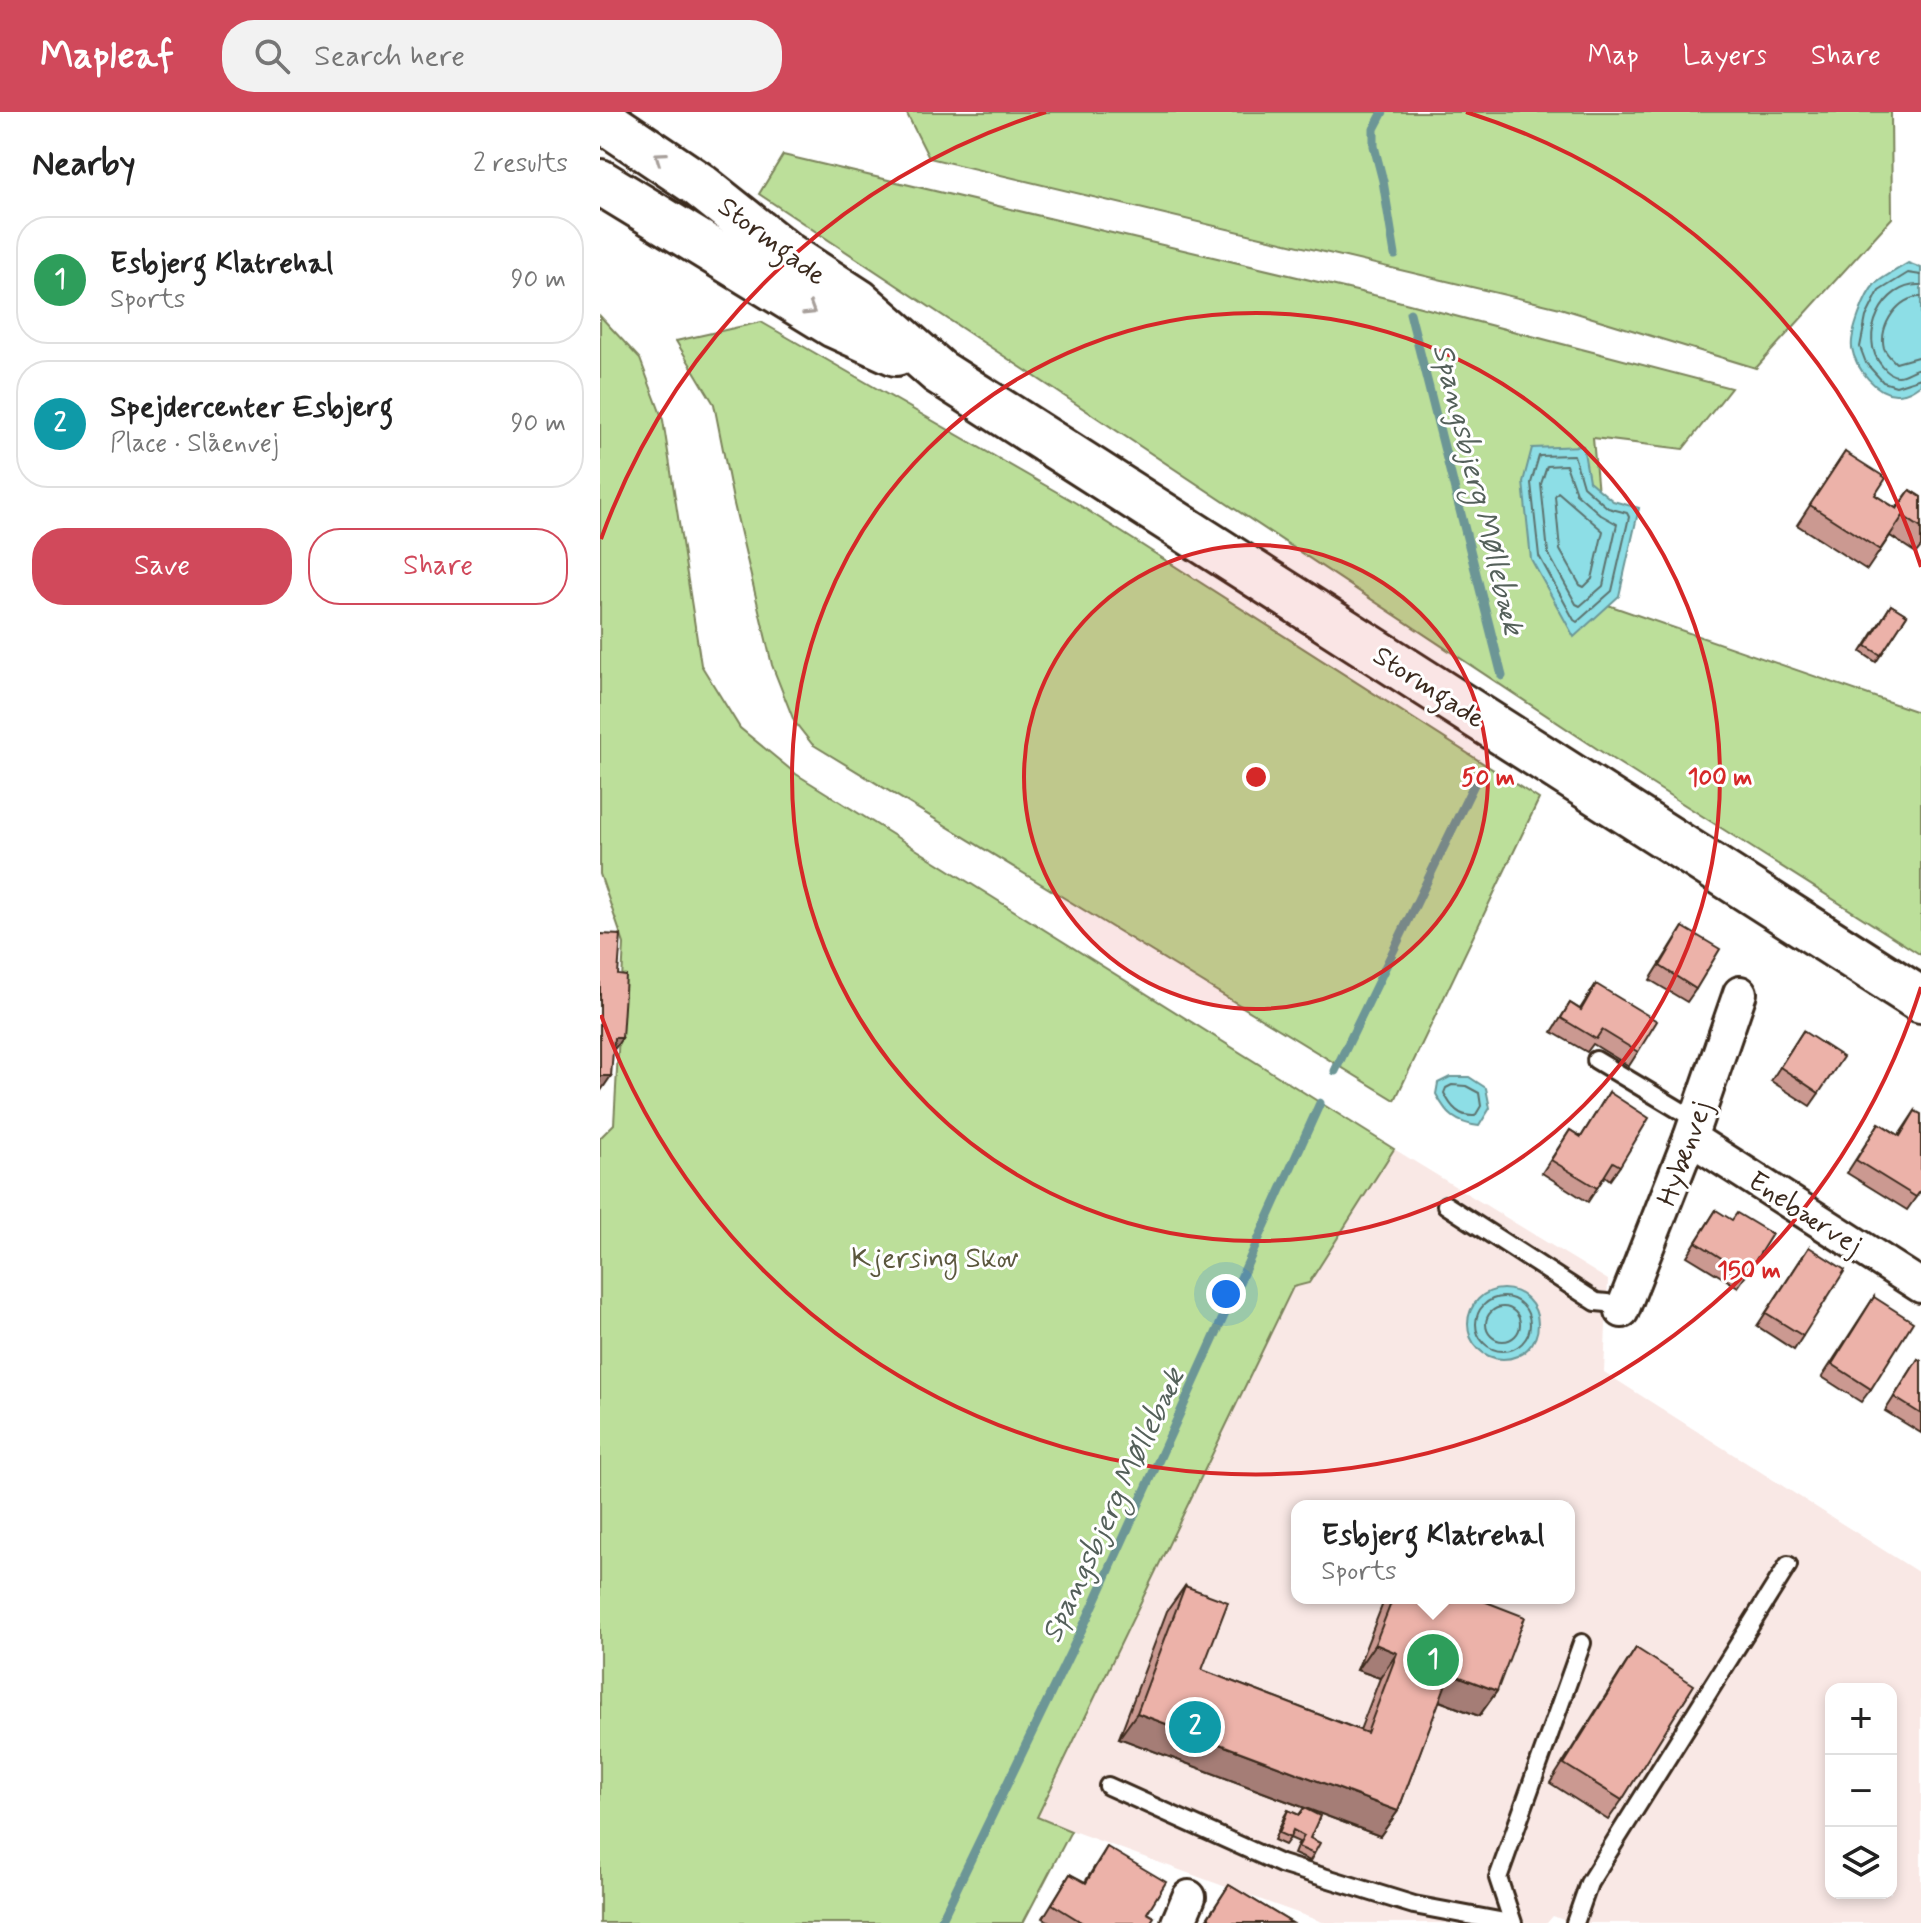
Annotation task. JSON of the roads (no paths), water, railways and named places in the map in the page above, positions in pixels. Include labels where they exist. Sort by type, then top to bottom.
[{"type":"street","name":"Stormgade","points":[[600,118],[698,184],[743,222],[859,302],[939,372]]},
{"type":"street","points":[[600,154],[773,262],[804,266]]},
{"type":"street","name":"Stormgade","points":[[600,182],[834,325],[939,372],[1921,1000]]},
{"type":"street","name":"Hybenvej","points":[[1622,1311],[1693,1129],[1740,993]]},
{"type":"street","name":"Enebærvej","points":[[1693,1129],[1921,1286]]},
{"type":"lane","points":[[1596,1060],[1693,1129]]},
{"type":"lane","points":[[1446,1205],[1596,1302],[1607,1303],[1622,1311]]},
{"type":"lane","points":[[1575,1923],[1589,1883],[1788,1565]]},
{"type":"lane","points":[[1108,1786],[1281,1864],[1414,1905],[1511,1923],[1498,1878],[1582,1643]]},
{"type":"water","points":[[1908,263],[1921,268],[1921,384],[1898,394],[1882,390],[1868,379],[1854,356],[1852,342],[1859,314],[1871,289],[1882,278]]},
{"type":"water","points":[[1583,446],[1589,481],[1613,501],[1639,508],[1619,596],[1574,637],[1531,559],[1523,482],[1532,448]]},
{"type":"water","points":[[1450,1077],[1469,1077],[1486,1088],[1490,1108],[1479,1126],[1458,1120],[1448,1113],[1440,1101],[1436,1094],[1438,1083]]},
{"type":"water","points":[[1496,1289],[1510,1289],[1532,1304],[1538,1324],[1536,1337],[1528,1349],[1510,1359],[1496,1359],[1474,1344],[1468,1331],[1468,1317],[1483,1295]]},
{"type":"waterway","name":"Spangsbjerg Møllebæk","points":[[1383,112],[1374,129],[1374,146],[1395,255]]},
{"type":"waterway","name":"Spangsbjerg Møllebæk","points":[[1410,313],[1502,676]]},
{"type":"waterway","name":"Spangsbjerg Møllebæk","points":[[1335,1071],[1480,772]]},
{"type":"waterway","name":"Spangsbjerg Møllebæk","points":[[940,1923],[1092,1608],[1320,1103]]},
{"type":"place","name":"Esbjerg Klatrehal","points":[[1433,1660]]},
{"type":"place","name":"Spejdercenter Esbjerg","points":[[1195,1727]]},
{"type":"park label","name":"Kjersing Skov","points":[[935,1257]]}]
